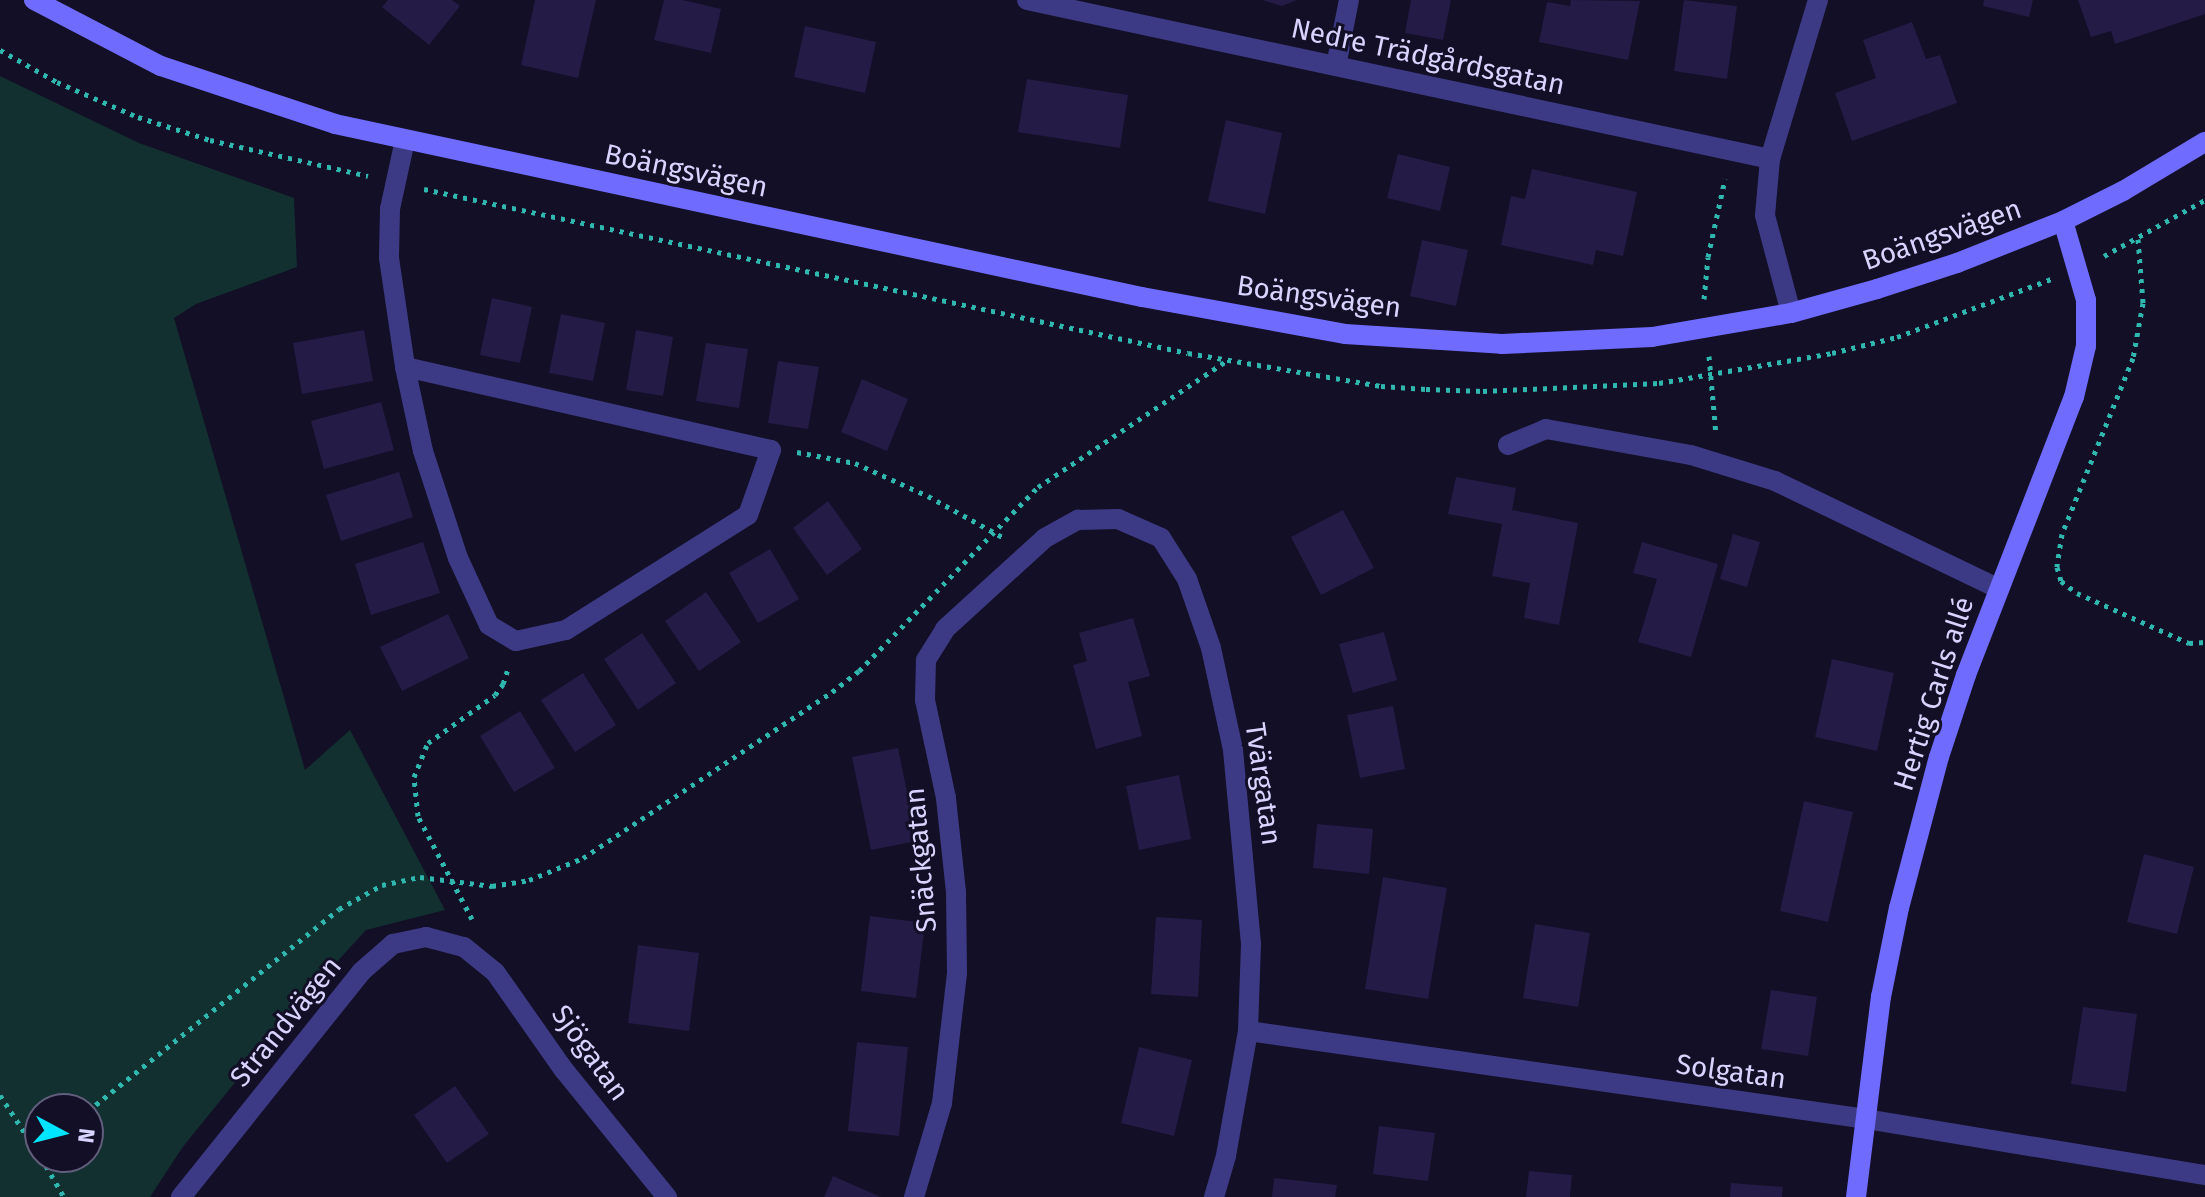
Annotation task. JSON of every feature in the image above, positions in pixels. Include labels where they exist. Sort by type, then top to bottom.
[{"type":"street","name":"Boängsvägen","points":[[34,0],[161,66],[335,124],[1142,297],[1345,334],[1502,344],[1578,343],[1652,337],[1791,313],[1957,263],[2063,221],[2123,191],[2205,142]]},
{"type":"street","name":"Nedre Trädgårdsgatan","points":[[1027,0],[1770,159]]},
{"type":"street","points":[[1336,66],[1349,0]]},
{"type":"street","points":[[1791,313],[1765,215],[1770,159],[1818,0]]},
{"type":"street","points":[[405,140],[390,209],[389,258],[405,367],[423,451],[458,558],[489,625],[516,641],[566,630],[748,515],[771,450],[405,367]]},
{"type":"street","name":"Hertig Carls allé","points":[[1856,1197],[1881,997],[1899,908],[1939,757],[1999,589],[2074,397],[2086,346],[2086,300],[2063,221]]},
{"type":"street","points":[[1508,445],[1546,429],[1691,455],[1775,481],[1999,589]]},
{"type":"street","name":"Tvärgatan","points":[[1027,554],[1045,538],[1078,520],[1118,519],[1161,538],[1187,579],[1211,648],[1233,750],[1251,944],[1248,1031],[1226,1156],[1214,1197]]},
{"type":"street","name":"Snäckgatan","points":[[914,1197],[942,1103],[957,973],[956,892],[946,798],[925,700],[926,660],[945,629],[1027,554]]},
{"type":"street","name":"Strandvägen","points":[[181,1197],[361,972],[393,944],[426,937],[470,952]]},
{"type":"street","name":"Sjögatan","points":[[470,952],[495,972],[517,999],[564,1070],[667,1197]]},
{"type":"street","name":"Solgatan","points":[[1248,1031],[1866,1119],[2205,1175]]},
{"type":"path","points":[[2138,239],[2143,303],[2133,358],[2062,534],[2057,567],[2061,581],[2077,593],[2189,643],[2205,642]]},
{"type":"path","points":[[104,1098],[339,909],[382,885],[420,877],[492,886],[529,880],[583,858],[841,685],[1038,487],[1073,460],[1228,360]]},
{"type":"path","points":[[771,450],[855,463],[928,496],[993,531],[1027,554]]},
{"type":"path","points":[[470,952],[470,911],[418,816],[414,777],[428,743],[495,695],[503,684],[516,641]]},
{"type":"path","points":[[0,1095],[24,1130]]},
{"type":"path","points":[[51,1173],[64,1197]]},
{"type":"green space","points":[[0,76],[139,143],[294,198],[297,267],[196,304],[174,318],[305,770],[350,730],[445,910],[366,930],[301,1001],[182,1148],[150,1197],[0,1197]]},
{"type":"building","points":[[388,0],[452,0],[460,6],[429,45],[382,7]]},
{"type":"building","points":[[535,0],[596,0],[578,78],[521,65]]},
{"type":"building","points":[[664,0],[683,0],[721,9],[711,53],[654,40]]},
{"type":"building","points":[[1262,0],[1297,0],[1282,6]]},
{"type":"building","points":[[1411,0],[1451,0],[1443,40],[1405,33]]},
{"type":"building","points":[[1571,0],[1640,1],[1628,60],[1539,42],[1547,2],[1570,6]]},
{"type":"building","points":[[1684,0],[1737,6],[1727,79],[1674,71]]},
{"type":"building","points":[[1984,0],[2033,0],[2029,17],[1983,6]]},
{"type":"building","points":[[2078,0],[2205,0],[2205,14],[2115,44],[2111,31],[2091,37]]},
{"type":"building","points":[[1912,22],[1926,59],[1940,55],[1957,103],[1852,141],[1835,93],[1876,78],[1863,40]]},
{"type":"building","points":[[805,26],[876,42],[865,93],[794,77]]},
{"type":"building","points":[[1027,79],[1128,95],[1120,148],[1018,132]]},
{"type":"building","points":[[1226,120],[1282,133],[1265,214],[1208,201]]},
{"type":"building","points":[[1398,154],[1450,167],[1440,211],[1387,198]]},
{"type":"building","points":[[1532,169],[1637,192],[1623,256],[1596,250],[1593,265],[1501,245],[1511,196],[1525,199]]},
{"type":"building","points":[[1422,240],[1468,250],[1456,306],[1410,296]]},
{"type":"building","points":[[492,298],[532,307],[520,363],[480,355]]},
{"type":"building","points":[[561,314],[605,323],[593,381],[549,373]]},
{"type":"building","points":[[364,330],[373,381],[302,394],[293,343]]},
{"type":"building","points":[[636,330],[673,337],[663,396],[626,390]]},
{"type":"building","points":[[706,343],[748,349],[739,408],[696,401]]},
{"type":"building","points":[[778,361],[819,367],[808,429],[768,423]]},
{"type":"building","points":[[862,379],[908,399],[887,451],[841,432]]},
{"type":"building","points":[[381,402],[394,450],[324,469],[311,421]]},
{"type":"building","points":[[399,472],[413,517],[341,541],[326,495]]},
{"type":"building","points":[[1456,477],[1516,488],[1512,510],[1578,523],[1559,625],[1524,618],[1530,583],[1492,576],[1502,524],[1448,514]]},
{"type":"building","points":[[828,501],[862,549],[827,575],[793,528]]},
{"type":"building","points":[[1343,510],[1374,568],[1321,595],[1291,537]]},
{"type":"building","points":[[1733,534],[1760,542],[1747,587],[1720,579]]},
{"type":"building","points":[[423,542],[440,593],[371,615],[355,564]]},
{"type":"building","points":[[1642,542],[1718,564],[1691,657],[1638,642],[1657,579],[1633,573]]},
{"type":"building","points":[[770,549],[799,599],[758,623],[729,573]]},
{"type":"building","points":[[706,592],[741,642],[699,671],[665,621]]},
{"type":"building","points":[[448,614],[469,658],[402,691],[380,647]]},
{"type":"building","points":[[1133,618],[1150,676],[1128,682],[1142,736],[1096,749],[1073,665],[1087,661],[1079,633]]},
{"type":"building","points":[[1384,632],[1397,680],[1353,693],[1339,644]]},
{"type":"building","points":[[642,633],[676,683],[638,710],[604,659]]},
{"type":"building","points":[[1832,659],[1894,673],[1877,751],[1815,737]]},
{"type":"building","points":[[583,673],[616,725],[575,752],[541,700]]},
{"type":"building","points":[[1393,706],[1405,769],[1360,778],[1347,715]]},
{"type":"building","points":[[520,711],[555,768],[514,792],[480,736]]},
{"type":"building","points":[[898,748],[917,841],[871,850],[852,757]]},
{"type":"building","points":[[1179,775],[1191,839],[1139,850],[1126,786]]},
{"type":"building","points":[[1804,801],[1853,812],[1828,922],[1780,911]]},
{"type":"building","points":[[1317,824],[1373,829],[1369,874],[1313,868]]},
{"type":"building","points":[[2144,854],[2194,867],[2177,934],[2127,922]]},
{"type":"building","points":[[1383,877],[1447,888],[1428,999],[1365,989]]},
{"type":"building","points":[[870,916],[925,923],[916,998],[861,991]]},
{"type":"building","points":[[1156,917],[1202,920],[1198,997],[1151,994]]},
{"type":"building","points":[[1535,924],[1590,933],[1578,1007],[1523,998]]},
{"type":"building","points":[[638,945],[699,953],[689,1031],[628,1023]]},
{"type":"building","points":[[1771,990],[1817,997],[1808,1056],[1761,1049]]},
{"type":"building","points":[[2083,1007],[2137,1014],[2126,1092],[2071,1084]]},
{"type":"building","points":[[857,1042],[908,1047],[899,1136],[848,1131]]},
{"type":"building","points":[[1139,1047],[1192,1060],[1174,1136],[1121,1123]]},
{"type":"building","points":[[455,1086],[489,1134],[447,1163],[414,1115]]},
{"type":"building","points":[[1379,1126],[1435,1133],[1428,1181],[1373,1174]]},
{"type":"building","points":[[1529,1171],[1572,1175],[1570,1197],[1526,1197]]},
{"type":"building","points":[[833,1176],[881,1197],[824,1197]]},
{"type":"building","points":[[1274,1178],[1337,1185],[1335,1197],[1272,1197]]},
{"type":"building","points":[[1731,1183],[1783,1187],[1782,1197],[1730,1197]]}]
